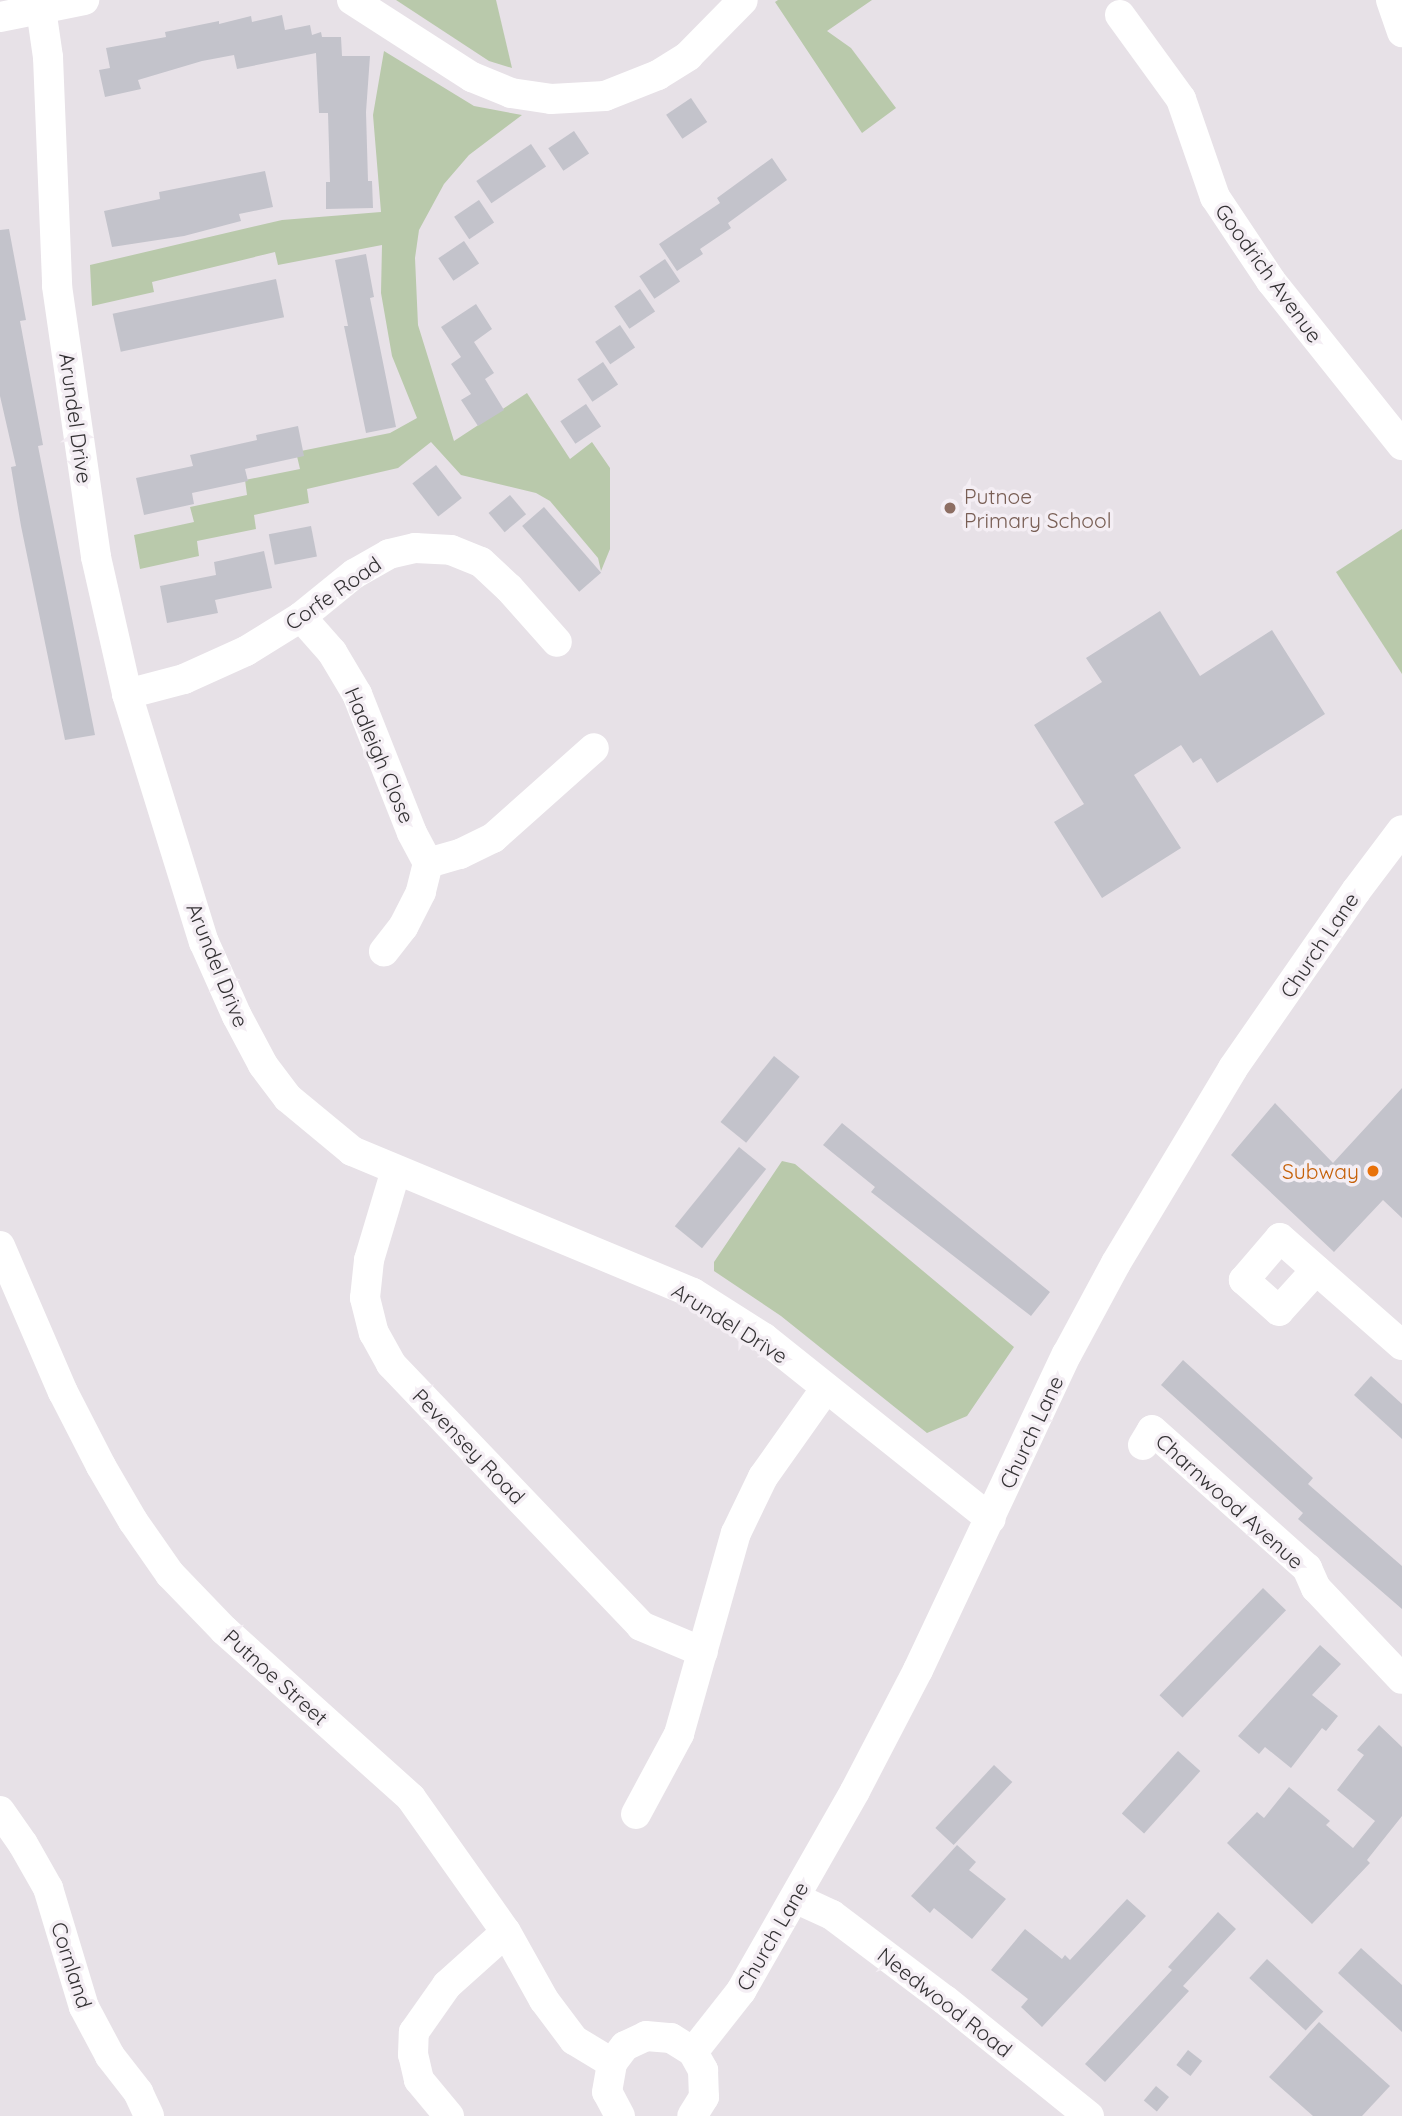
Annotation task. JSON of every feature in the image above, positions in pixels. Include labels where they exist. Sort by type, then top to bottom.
[{"type":"street","points":[[1,11],[41,9],[84,0]]},
{"type":"street","points":[[352,0],[472,77],[511,93],[551,99],[605,96],[658,75],[688,56],[743,0]]},
{"type":"street","points":[[1391,0],[1402,32]]},
{"type":"street","name":"Arundel Drive","points":[[41,9],[48,57],[59,299],[96,558],[127,694],[204,942],[237,1016],[263,1065],[288,1098],[316,1124],[352,1151],[692,1293],[764,1338],[991,1519]]},
{"type":"street","name":"Goodrich Avenue","points":[[1120,15],[1181,99],[1214,197],[1271,281],[1402,445]]},
{"type":"street","name":"Corfe Road","points":[[127,694],[184,679],[246,651],[301,617],[354,574],[389,554],[415,548],[451,550],[481,562],[509,588],[556,642]]},
{"type":"street","name":"Hadleigh Close","points":[[301,617],[332,652],[357,694],[412,833],[428,863]]},
{"type":"street","points":[[384,951],[403,927],[421,892],[428,863],[460,854],[493,838],[594,748]]},
{"type":"street","name":"Church Lane","points":[[692,2052],[741,1991],[795,1898],[918,1670],[1067,1354],[1182,1150],[1233,1068],[1402,830]]},
{"type":"street","name":"Pevensey Road","points":[[396,1170],[372,1247],[365,1298],[374,1333],[391,1364],[641,1626],[703,1652]]},
{"type":"street","name":"Putnoe Street","points":[[0,1246],[12,1306],[133,1521],[170,1573],[224,1630],[411,1798],[506,1932],[544,2000],[575,2039],[611,2063]]},
{"type":"street","points":[[1316,1270],[1402,1345]]},
{"type":"street","points":[[636,1814],[679,1734],[736,1533],[763,1478],[826,1388]]},
{"type":"street","name":"Charnwood Avenue","points":[[1143,1445],[1152,1430],[1307,1569],[1316,1588],[1402,1679]]},
{"type":"street","name":"Cornland","points":[[0,1811],[48,1888],[84,2007],[110,2056],[138,2092],[149,2116]]},
{"type":"street","name":"Needwood Road","points":[[795,1898],[832,1915],[945,2000],[1088,2116]]},
{"type":"street","points":[[449,2116],[419,2080],[413,2054],[415,2032],[447,1985],[506,1932]]},
{"type":"street","points":[[620,2116],[607,2092],[611,2063],[625,2046],[646,2036],[671,2038],[692,2052],[703,2070],[704,2097],[692,2116]]},
{"type":"green space","points":[[396,0],[496,0],[512,68],[489,61]]},
{"type":"green space","points":[[872,0],[827,31],[851,48],[896,108],[862,133],[775,2]]},
{"type":"green space","points":[[384,51],[474,106],[522,115],[469,155],[444,184],[419,230],[415,258],[418,325],[454,441],[527,393],[570,459],[592,442],[610,468],[610,549],[601,571],[598,558],[550,501],[536,493],[461,475],[431,442],[398,468],[307,489],[309,503],[254,515],[256,529],[197,541],[199,556],[140,569],[134,535],[194,522],[190,507],[247,495],[245,480],[300,469],[296,452],[390,433],[417,418],[392,356],[381,293],[382,245],[278,265],[275,252],[152,282],[154,292],[92,306],[90,265],[282,220],[381,212],[373,115]]},
{"type":"green space","points":[[1402,529],[1402,674],[1336,572]]},
{"type":"green space","points":[[782,1161],[795,1164],[1014,1347],[967,1416],[927,1433],[781,1316],[714,1271],[714,1262]]},
{"type":"building","points":[[282,15],[285,30],[310,25],[312,35],[321,32],[322,37],[341,37],[342,56],[370,56],[366,112],[368,181],[372,181],[373,208],[326,209],[326,182],[330,182],[328,113],[319,113],[316,53],[237,69],[234,55],[202,61],[138,80],[141,89],[105,97],[99,70],[110,68],[106,48],[166,37],[165,32],[219,21],[219,24],[251,16],[252,22]]},
{"type":"building","points":[[691,98],[707,122],[682,139],[666,115]]},
{"type":"building","points":[[574,131],[589,153],[563,171],[548,148]]},
{"type":"building","points":[[531,144],[546,166],[491,203],[476,181]]},
{"type":"building","points":[[772,158],[787,180],[728,223],[731,228],[700,249],[703,254],[677,271],[659,244],[720,203],[717,198]]},
{"type":"building","points":[[265,171],[273,207],[239,214],[241,221],[184,236],[112,247],[104,211],[160,199],[159,192]]},
{"type":"building","points":[[479,200],[494,222],[469,239],[454,217]]},
{"type":"building","points":[[9,229],[26,320],[20,321],[43,445],[38,446],[95,735],[65,740],[21,526],[11,467],[16,466],[0,396],[0,230]]},
{"type":"building","points":[[464,241],[479,263],[453,281],[438,258]]},
{"type":"building","points":[[366,254],[374,297],[370,298],[396,427],[366,433],[344,326],[348,326],[335,260]]},
{"type":"building","points":[[665,259],[680,281],[654,299],[639,276]]},
{"type":"building","points":[[276,279],[284,317],[121,352],[113,314]]},
{"type":"building","points":[[640,289],[655,311],[629,329],[614,306]]},
{"type":"building","points":[[476,304],[492,329],[474,342],[494,373],[485,379],[504,410],[478,426],[461,400],[471,394],[451,364],[461,357],[441,327]]},
{"type":"building","points":[[620,325],[635,347],[610,364],[595,342]]},
{"type":"building","points":[[603,362],[618,384],[592,402],[577,379]]},
{"type":"building","points":[[586,404],[601,426],[575,444],[560,421]]},
{"type":"building","points":[[298,426],[304,456],[245,469],[248,481],[192,493],[194,504],[144,515],[136,478],[193,466],[190,455],[257,440],[256,435]]},
{"type":"building","points":[[436,465],[462,498],[438,517],[412,483]]},
{"type":"building","points":[[510,495],[526,514],[505,532],[489,513]]},
{"type":"building","points":[[544,507],[601,573],[579,592],[522,526]]},
{"type":"building","points":[[311,526],[317,556],[275,565],[269,534]]},
{"type":"building","points":[[264,551],[272,588],[215,600],[218,613],[167,623],[160,586],[216,575],[214,562]]},
{"type":"building","points":[[1160,611],[1200,676],[1272,630],[1325,714],[1217,783],[1201,758],[1193,763],[1181,745],[1134,775],[1181,848],[1102,898],[1054,822],[1084,804],[1034,725],[1102,682],[1086,658]]},
{"type":"building","points":[[774,1056],[800,1077],[746,1143],[721,1122]]},
{"type":"building","points":[[1402,1088],[1402,1218],[1383,1200],[1334,1252],[1231,1155],[1275,1103],[1333,1163]]},
{"type":"building","points":[[842,1123],[1050,1292],[1031,1316],[871,1192],[875,1187],[823,1145]]},
{"type":"building","points":[[739,1147],[766,1169],[702,1248],[675,1226]]},
{"type":"building","points":[[1183,1360],[1313,1478],[1308,1484],[1402,1566],[1402,1609],[1298,1519],[1303,1513],[1161,1385]]},
{"type":"building","points":[[1371,1376],[1402,1404],[1402,1439],[1354,1395]]},
{"type":"building","points":[[1263,1588],[1286,1610],[1183,1717],[1159,1695]]},
{"type":"building","points":[[1320,1645],[1341,1664],[1312,1695],[1338,1716],[1326,1731],[1322,1728],[1291,1768],[1265,1747],[1259,1754],[1238,1736]]},
{"type":"building","points":[[1379,1725],[1402,1747],[1402,1816],[1367,1860],[1370,1863],[1312,1924],[1227,1843],[1257,1812],[1264,1818],[1289,1787],[1330,1821],[1326,1825],[1353,1848],[1375,1821],[1337,1790],[1364,1755],[1357,1750]]},
{"type":"building","points":[[1178,1751],[1200,1771],[1144,1833],[1122,1813]]},
{"type":"building","points":[[994,1765],[1012,1782],[954,1845],[935,1828]]},
{"type":"building","points":[[957,1845],[976,1862],[969,1870],[1006,1899],[972,1939],[934,1908],[930,1913],[911,1896]]},
{"type":"building","points":[[1127,1899],[1146,1916],[1042,2027],[1021,2007],[1028,1999],[991,1970],[1025,1929],[1062,1959],[1065,1955],[1070,1960]]},
{"type":"building","points":[[1218,1912],[1236,1929],[1183,1986],[1189,1991],[1105,2082],[1085,2064],[1172,1970],[1168,1967]]},
{"type":"building","points":[[1361,1948],[1402,1985],[1402,2032],[1338,1973]]},
{"type":"building","points":[[1267,1959],[1323,2012],[1306,2031],[1249,1978]]},
{"type":"building","points":[[1319,2022],[1390,2086],[1362,2116],[1313,2116],[1269,2077]]},
{"type":"building","points":[[1188,2050],[1202,2061],[1190,2076],[1176,2065]]},
{"type":"building","points":[[1156,2086],[1169,2097],[1157,2111],[1144,2101]]},
{"type":"place","name":"Putnoe Primary School","points":[[950,508]]},
{"type":"place","name":"Subway","points":[[1373,1171]]}]
